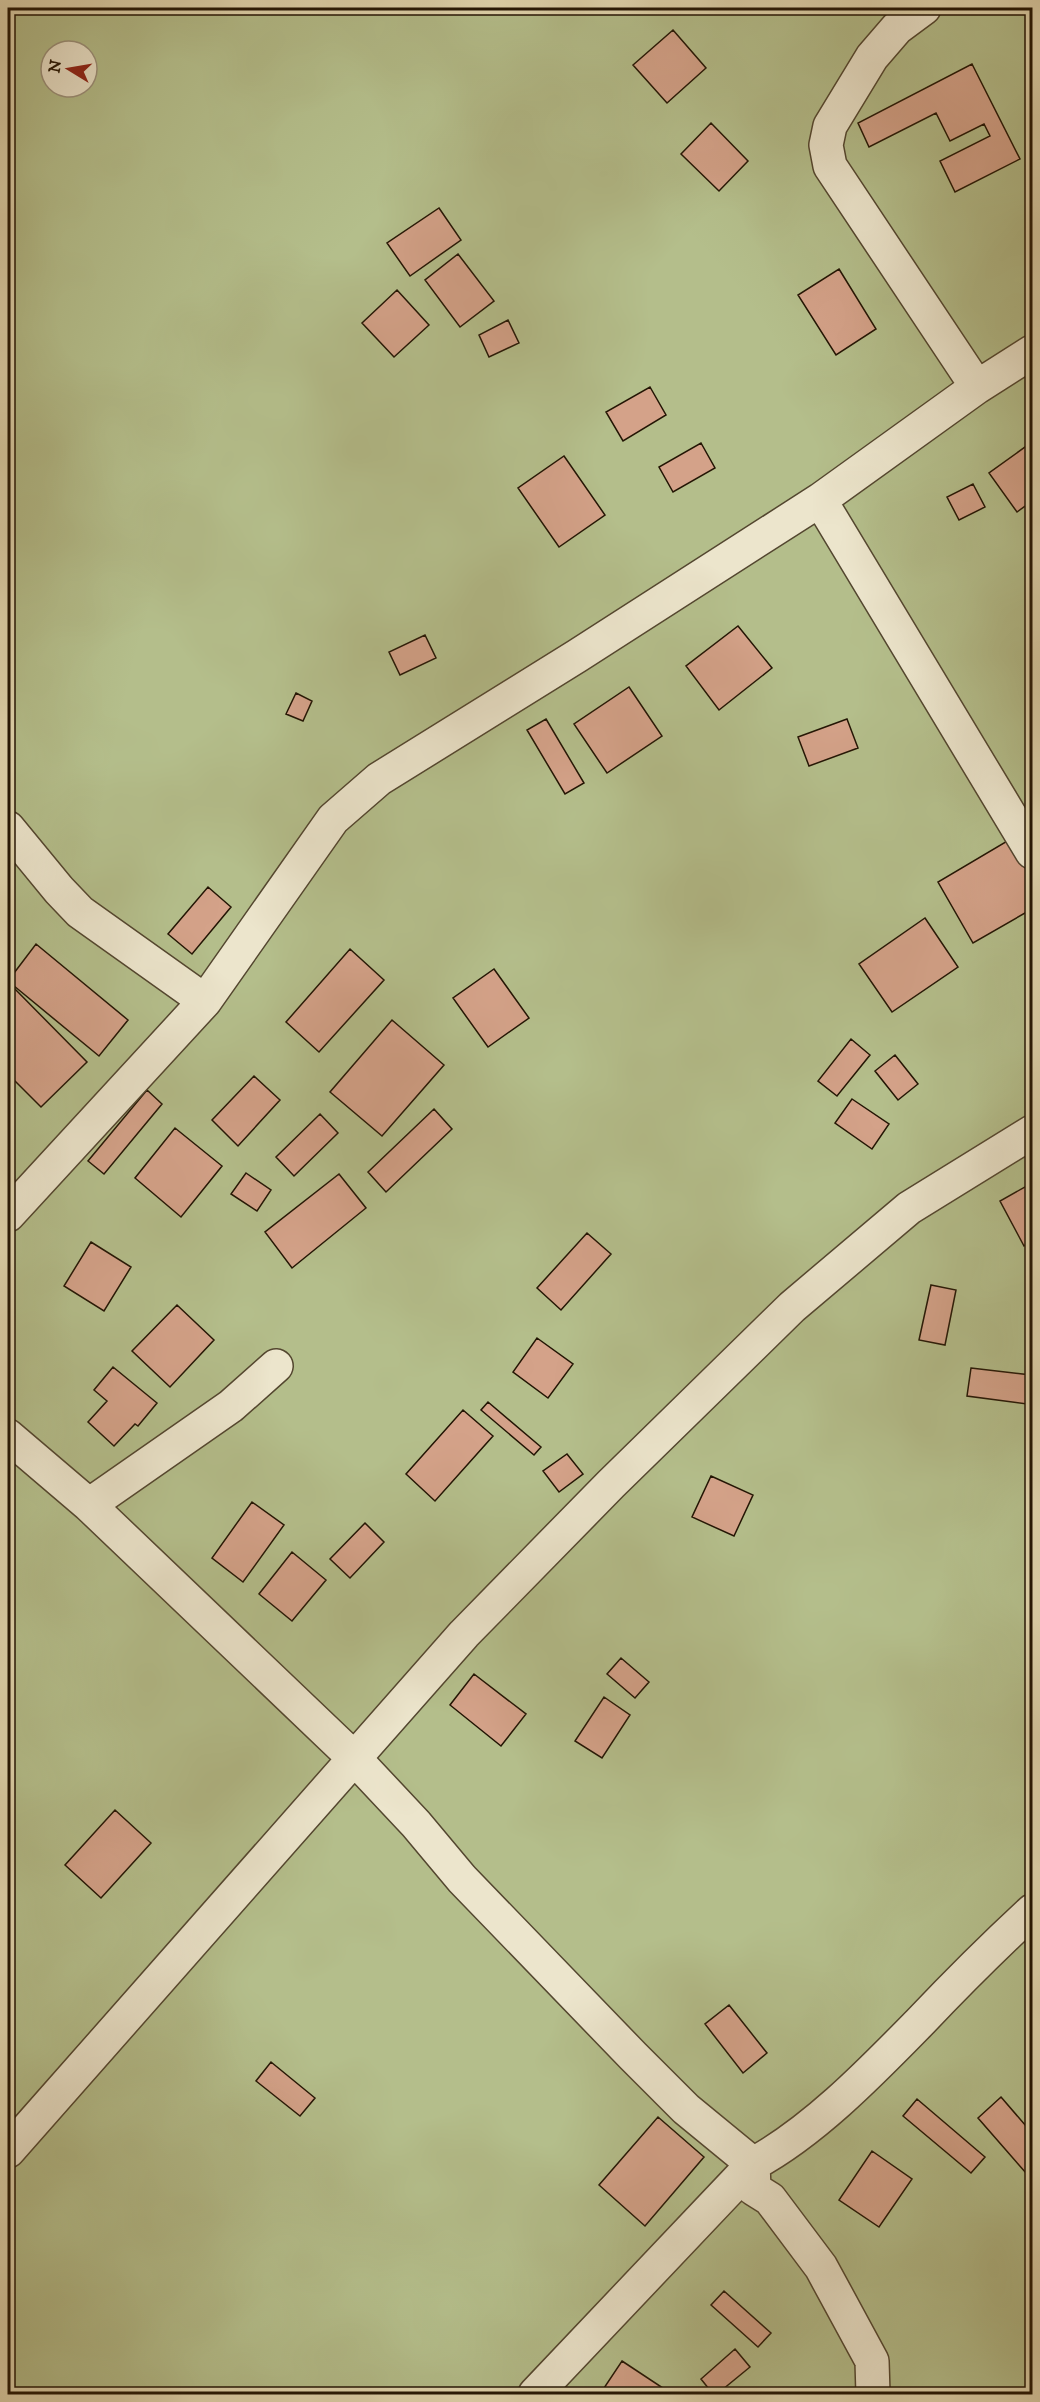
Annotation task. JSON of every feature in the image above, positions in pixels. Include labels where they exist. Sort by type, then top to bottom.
[{"type":"street","points":[[924,8],[897,28],[872,57],[830,126],[826,145],[830,166],[977,387]]},
{"type":"street","points":[[8,1215],[205,1001],[333,819],[379,779],[577,656],[820,500],[977,387],[1032,352]]},
{"type":"street","points":[[820,500],[1029,833]]},
{"type":"street","points":[[8,828],[80,912],[205,1001]]},
{"type":"street","points":[[8,2151],[464,1634],[611,1484],[792,1307],[909,1209],[1032,1132]]},
{"type":"street","points":[[89,1505],[231,1406],[276,1366]]},
{"type":"street","points":[[8,1436],[89,1505],[355,1759],[417,1824],[462,1879],[633,2056],[686,2109],[753,2164],[754,2189],[770,2199],[821,2267],[872,2361],[873,2394]]},
{"type":"street","points":[[535,2394],[753,2164],[767,2157],[835,2105],[1032,1911]]},
{"type":"green space","points":[[8,8],[1032,8],[1032,2394],[8,2394]]},
{"type":"building","points":[[673,30],[706,68],[667,103],[633,65]]},
{"type":"building","points":[[972,64],[1020,159],[955,192],[940,161],[990,136],[984,124],[950,141],[936,113],[869,147],[858,123]]},
{"type":"building","points":[[711,123],[748,161],[719,191],[681,154]]},
{"type":"building","points":[[439,208],[461,240],[410,276],[387,243]]},
{"type":"building","points":[[458,254],[494,301],[460,327],[425,280]]},
{"type":"building","points":[[839,269],[876,329],[836,355],[798,295]]},
{"type":"building","points":[[397,290],[429,325],[394,357],[362,323]]},
{"type":"building","points":[[508,320],[519,343],[489,357],[479,335]]},
{"type":"building","points":[[650,387],[666,415],[623,441],[606,412]]},
{"type":"building","points":[[1032,442],[1032,501],[1017,512],[989,473]]},
{"type":"building","points":[[701,443],[715,468],[673,492],[659,467]]},
{"type":"building","points":[[564,456],[605,515],[559,547],[518,488]]},
{"type":"building","points":[[973,484],[985,507],[959,520],[947,497]]},
{"type":"building","points":[[738,626],[772,668],[719,710],[686,666]]},
{"type":"building","points":[[425,635],[436,658],[400,675],[389,652]]},
{"type":"building","points":[[629,687],[662,736],[607,773],[574,724]]},
{"type":"building","points":[[296,693],[312,701],[303,721],[286,714]]},
{"type":"building","points":[[546,719],[584,783],[565,794],[527,730]]},
{"type":"building","points":[[847,719],[858,748],[809,766],[798,737]]},
{"type":"building","points":[[1014,837],[1032,869],[1032,909],[973,943],[938,882]]},
{"type":"building","points":[[208,887],[231,907],[192,954],[168,934]]},
{"type":"building","points":[[925,918],[958,967],[892,1012],[859,964]]},
{"type":"building","points":[[36,944],[128,1020],[99,1056],[8,981]]},
{"type":"building","points":[[350,949],[384,980],[319,1052],[286,1022]]},
{"type":"building","points":[[494,969],[529,1018],[488,1047],[453,998]]},
{"type":"building","points":[[13,987],[87,1062],[41,1107],[8,1074],[8,993]]},
{"type":"building","points":[[392,1020],[444,1065],[382,1136],[330,1092]]},
{"type":"building","points":[[851,1039],[870,1055],[837,1096],[818,1081]]},
{"type":"building","points":[[895,1055],[918,1084],[898,1100],[875,1071]]},
{"type":"building","points":[[254,1076],[280,1100],[238,1146],[212,1120]]},
{"type":"building","points":[[147,1090],[162,1104],[104,1174],[88,1161]]},
{"type":"building","points":[[852,1099],[889,1124],[872,1149],[835,1123]]},
{"type":"building","points":[[434,1109],[452,1129],[386,1192],[368,1172]]},
{"type":"building","points":[[320,1114],[338,1133],[294,1176],[276,1157]]},
{"type":"building","points":[[175,1128],[222,1166],[181,1217],[135,1178]]},
{"type":"building","points":[[246,1173],[271,1190],[257,1211],[231,1194]]},
{"type":"building","points":[[339,1174],[366,1208],[292,1268],[265,1232]]},
{"type":"building","points":[[1032,1183],[1032,1241],[1024,1246],[1000,1201]]},
{"type":"building","points":[[587,1233],[611,1254],[561,1310],[537,1288]]},
{"type":"building","points":[[91,1242],[131,1267],[104,1311],[64,1286]]},
{"type":"building","points":[[931,1285],[956,1290],[945,1345],[919,1340]]},
{"type":"building","points":[[177,1305],[214,1340],[170,1387],[132,1351]]},
{"type":"building","points":[[537,1338],[573,1364],[548,1398],[513,1372]]},
{"type":"building","points":[[113,1367],[157,1403],[138,1426],[135,1424],[114,1446],[88,1422],[107,1401],[94,1390]]},
{"type":"building","points":[[971,1368],[1031,1375],[1027,1404],[967,1396]]},
{"type":"building","points":[[488,1402],[541,1447],[534,1455],[481,1410]]},
{"type":"building","points":[[463,1410],[493,1436],[435,1501],[406,1474]]},
{"type":"building","points":[[567,1454],[583,1474],[559,1492],[543,1471]]},
{"type":"building","points":[[711,1476],[753,1495],[734,1536],[692,1517]]},
{"type":"building","points":[[252,1502],[284,1525],[243,1582],[212,1558]]},
{"type":"building","points":[[365,1523],[384,1542],[350,1578],[330,1559]]},
{"type":"building","points":[[292,1552],[326,1580],[292,1621],[259,1594]]},
{"type":"building","points":[[621,1658],[649,1682],[635,1698],[607,1674]]},
{"type":"building","points":[[474,1674],[526,1714],[501,1746],[450,1705]]},
{"type":"building","points":[[604,1697],[630,1715],[602,1758],[575,1741]]},
{"type":"building","points":[[115,1810],[151,1843],[101,1898],[65,1865]]},
{"type":"building","points":[[729,2005],[767,2053],[743,2073],[705,2024]]},
{"type":"building","points":[[271,2062],[315,2098],[300,2116],[256,2081]]},
{"type":"building","points":[[1001,2097],[1032,2133],[1032,2168],[1026,2173],[978,2118]]},
{"type":"building","points":[[917,2099],[985,2157],[971,2173],[903,2116]]},
{"type":"building","points":[[658,2117],[704,2157],[645,2226],[599,2185]]},
{"type":"building","points":[[872,2151],[912,2179],[879,2227],[839,2200]]},
{"type":"building","points":[[724,2291],[771,2333],[758,2347],[711,2305]]},
{"type":"building","points":[[735,2349],[750,2367],[717,2394],[713,2394],[701,2379]]},
{"type":"building","points":[[622,2361],[672,2394],[600,2394]]}]
